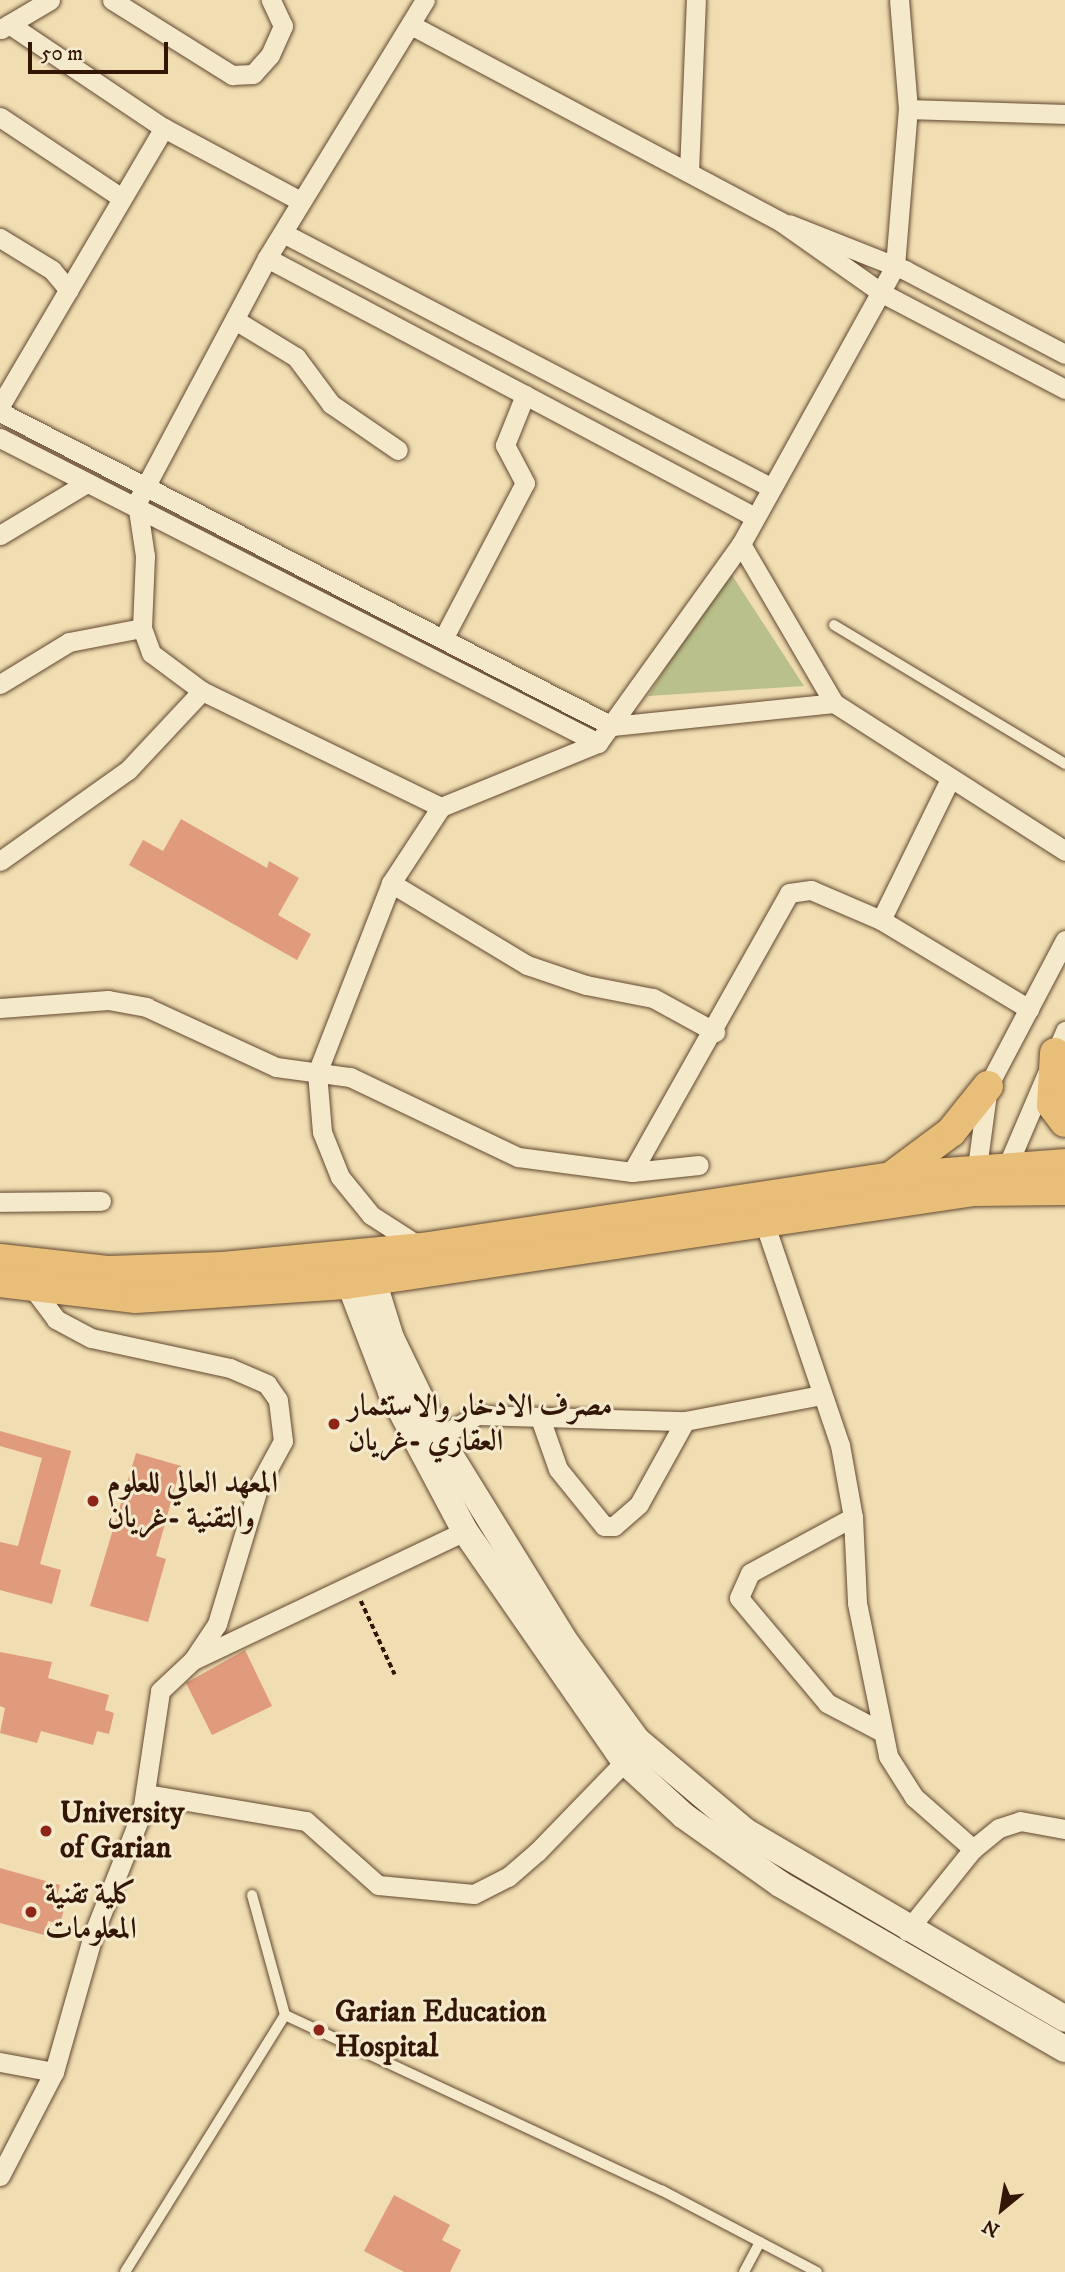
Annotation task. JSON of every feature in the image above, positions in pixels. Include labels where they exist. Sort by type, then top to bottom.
[{"type":"main road","points":[[1060,1042],[1052,1105],[1065,1122]]},
{"type":"main road","points":[[892,1177],[951,1132],[988,1086]]},
{"type":"main road","points":[[0,1282],[33,1289],[136,1298],[356,1268],[763,1219],[1065,1164]]},
{"type":"main road","points":[[0,1259],[166,1272],[356,1268],[422,1248],[892,1177],[989,1179],[1065,1190]]},
{"type":"main road","points":[[356,1268],[439,1437],[633,1753],[745,1831],[907,1931],[1060,2031]]},
{"type":"main road","points":[[356,1268],[391,1392],[465,1531],[684,1816],[780,1884],[1060,2031]]},
{"type":"street","points":[[50,0],[5,27],[164,128],[301,201]]},
{"type":"street","points":[[112,0],[232,75],[253,74],[270,55],[283,26],[271,0]]},
{"type":"street","points":[[425,0],[413,26],[267,258],[142,494],[145,556],[142,628],[151,653],[202,691],[441,807]]},
{"type":"street","points":[[689,172],[696,0]]},
{"type":"street","points":[[422,1248],[371,1215],[340,1177],[322,1132],[317,1073],[390,883],[441,807],[598,743],[741,544],[882,293],[895,266],[908,109],[899,0]]},
{"type":"street","points":[[413,26],[781,222],[882,293],[1065,389]]},
{"type":"street","points":[[908,109],[1065,114]]},
{"type":"street","points":[[0,117],[122,198]]},
{"type":"street","points":[[0,406],[164,128]]},
{"type":"street","points":[[781,222],[895,266],[1065,354]]},
{"type":"street","points":[[283,233],[772,488]]},
{"type":"street","points":[[0,238],[52,270],[69,289]]},
{"type":"street","points":[[267,258],[755,517]]},
{"type":"street","points":[[235,320],[296,357],[331,404],[398,450]]},
{"type":"street","points":[[443,639],[525,483],[505,445],[525,394]]},
{"type":"street","points":[[0,411],[142,494],[598,743]]},
{"type":"street","points":[[0,439],[85,484],[142,494],[443,639],[612,726],[834,703]]},
{"type":"street","points":[[0,535],[85,484]]},
{"type":"street","points":[[741,544],[834,703],[1065,851]]},
{"type":"street","points":[[0,684],[69,642],[142,628]]},
{"type":"street","points":[[0,861],[128,769],[202,691]]},
{"type":"street","points":[[881,920],[950,779]]},
{"type":"street","points":[[390,883],[527,965],[586,985],[653,998],[715,1032]]},
{"type":"street","points":[[632,1172],[715,1032],[789,893],[811,890],[881,920],[1029,1009]]},
{"type":"street","points":[[989,1179],[988,1086],[1065,940]]},
{"type":"street","points":[[0,1008],[68,1000],[134,1005],[276,1067],[360,1082],[518,1157],[632,1172],[699,1165]]},
{"type":"street","points":[[989,1179],[1060,1042]]},
{"type":"street","points":[[0,1202],[101,1201]]},
{"type":"street","points":[[763,1219],[840,1446],[853,1517],[857,1603],[881,1732],[896,1774],[972,1849]]},
{"type":"street","points":[[0,2176],[54,2072],[93,1935],[146,1794],[160,1691],[193,1660],[217,1624],[259,1485],[283,1441],[278,1400],[267,1384],[241,1371],[91,1338],[56,1319],[33,1289]]},
{"type":"street","points":[[439,1437],[477,1415],[685,1421],[821,1395]]},
{"type":"street","points":[[540,1418],[558,1469],[604,1526],[614,1526],[639,1504],[685,1421]]},
{"type":"street","points":[[853,1517],[750,1573],[739,1598],[827,1703],[881,1732]]},
{"type":"street","points":[[193,1660],[354,1587],[465,1531]]},
{"type":"street","points":[[146,1794],[306,1821],[378,1885],[474,1894],[508,1877],[537,1852],[633,1753]]},
{"type":"street","points":[[907,1931],[972,1849],[1020,1821],[1065,1829]]},
{"type":"street","points":[[0,2062],[54,2072]]},
{"type":"lane","points":[[834,625],[1065,764]]},
{"type":"lane","points":[[125,2272],[285,2015],[252,1895]]},
{"type":"lane","points":[[285,2015],[760,2242],[817,2272]]},
{"type":"lane","points":[[744,2272],[760,2242]]},
{"type":"path","points":[[354,1587],[395,1675]]},
{"type":"green space","points":[[728,569],[804,686],[648,696]]},
{"type":"building","points":[[181,819],[267,868],[269,861],[299,878],[278,915],[311,934],[297,960],[129,865],[143,840],[163,851]]},
{"type":"building","points":[[0,1431],[71,1451],[40,1564],[61,1570],[52,1604],[0,1590],[0,1542],[18,1546],[42,1458],[0,1446]]},
{"type":"building","points":[[136,1453],[181,1466],[156,1556],[166,1559],[148,1622],[90,1606]]},
{"type":"building","points":[[245,1650],[272,1706],[212,1735],[186,1683]]},
{"type":"building","points":[[0,1652],[52,1662],[48,1678],[109,1695],[105,1710],[114,1713],[109,1734],[97,1731],[93,1745],[41,1731],[37,1743],[0,1733],[5,1708],[0,1706]]},
{"type":"building","name":"كلية تقنية المعلومات","points":[[0,1868],[60,1885],[56,1900],[66,1902],[60,1924],[48,1921],[44,1935],[0,1923]]},
{"type":"building","points":[[394,2195],[450,2225],[442,2240],[461,2250],[450,2272],[404,2272],[364,2251]]},
{"type":"place","name":"مصرف الادخار والاستثمار العقاري -غريان","points":[[334,1424]]},
{"type":"place","name":"المعهد العالي للعلوم والتقنية -غريان","points":[[93,1501]]},
{"type":"place","name":"University of Garian","points":[[46,1831]]},
{"type":"place","name":"كلية تقنية المعلومات","points":[[31,1912]]},
{"type":"place","name":"Garian Education Hospital","points":[[319,2030]]}]
